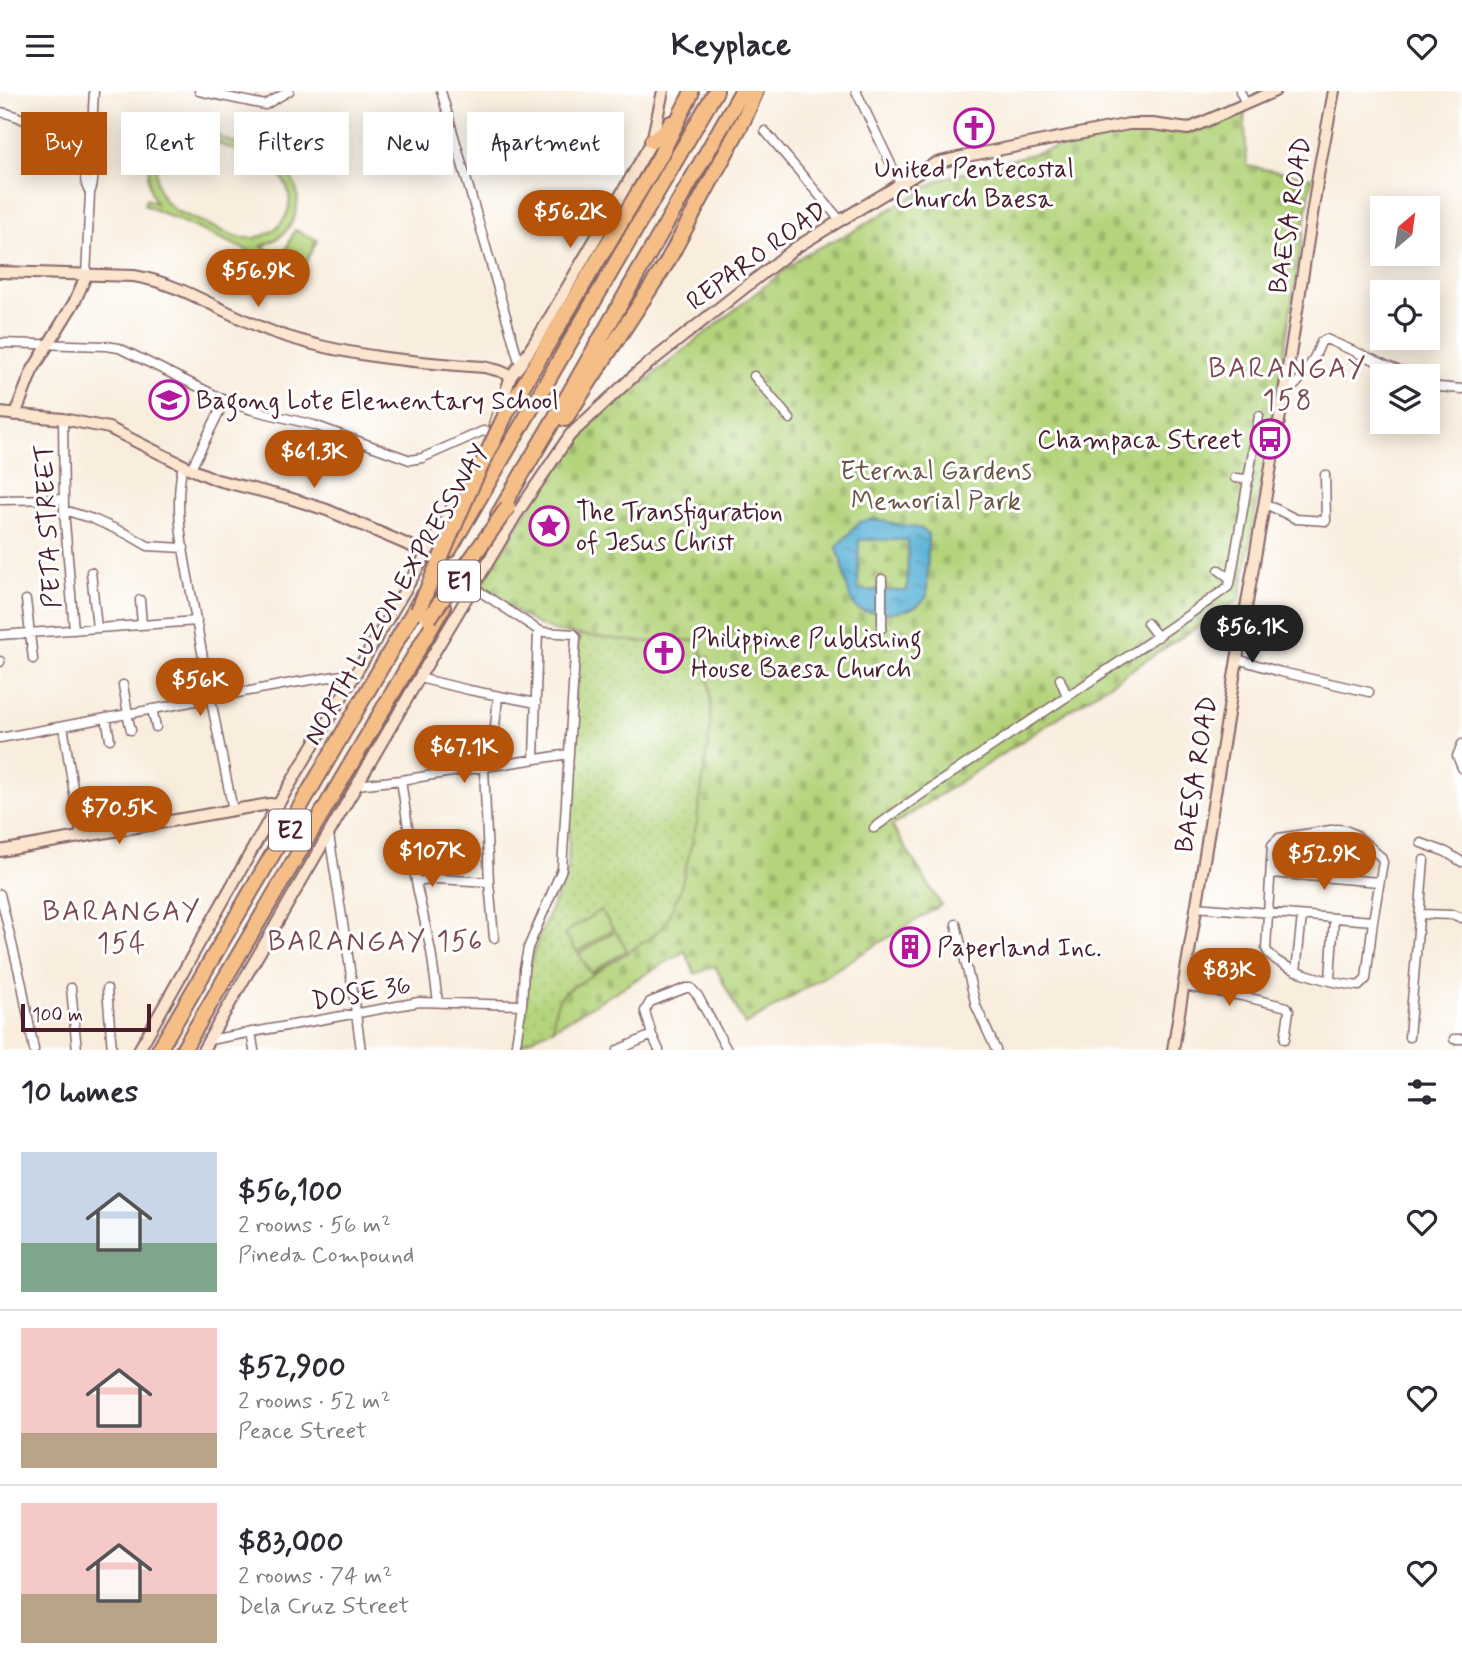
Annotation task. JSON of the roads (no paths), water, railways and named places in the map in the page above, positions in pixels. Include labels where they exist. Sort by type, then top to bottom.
[{"type":"highway","name":"NORTH LUZON EXPRESSWAY","points":[[161,1050],[716,91]]},
{"type":"highway","name":"NORTH LUZON EXPRESSWAY","points":[[181,1050],[562,406],[742,91]]},
{"type":"highway","points":[[424,615],[508,507],[666,264],[744,119],[756,91]]},
{"type":"highway","points":[[652,141],[665,131],[692,93]]},
{"type":"highway","points":[[424,615],[471,487],[506,414],[659,158],[692,93]]},
{"type":"highway","name":"E2","points":[[161,1050],[424,615]]},
{"type":"highway","name":"E2","points":[[181,1050],[424,615]]},
{"type":"street","points":[[93,112],[94,91]]},
{"type":"street","points":[[199,91],[265,105],[289,91]]},
{"type":"street","points":[[441,91],[520,365]]},
{"type":"street","points":[[139,1050],[277,805],[463,489],[491,432],[511,376],[543,330],[652,141],[663,91]]},
{"type":"street","points":[[856,91],[900,183]]},
{"type":"street","points":[[1240,91],[1246,104]]},
{"type":"street","name":"REPARO ROAD","points":[[206,1045],[516,515],[570,435],[603,403],[796,247],[936,163],[1129,124],[1188,129],[1275,91]]},
{"type":"street","name":"BAESA ROAD","points":[[1173,1050],[1334,91]]},
{"type":"street","points":[[0,104],[5,113]]},
{"type":"street","points":[[765,131],[839,220]]},
{"type":"street","points":[[15,415],[32,371],[75,300],[86,276],[90,193],[85,185],[86,175]]},
{"type":"street","points":[[0,272],[148,278],[272,332],[334,350],[380,358],[484,367],[511,376]]},
{"type":"street","points":[[1284,387],[1292,388],[1303,376],[1315,359],[1321,342],[1326,339],[1384,364]]},
{"type":"street","points":[[0,343],[119,348],[225,400],[314,425],[410,460],[422,458],[479,433],[491,432]]},
{"type":"street","points":[[754,376],[789,419]]},
{"type":"street","points":[[1440,387],[1462,389]]},
{"type":"street","points":[[225,400],[179,486],[184,548],[233,810]]},
{"type":"street","points":[[0,413],[63,419],[109,428],[217,480],[327,510],[427,553]]},
{"type":"street","points":[[874,828],[930,787],[1158,637],[1228,587],[1259,416]]},
{"type":"street","name":"PETA STREET","points":[[63,419],[64,510],[74,630]]},
{"type":"street","points":[[1264,503],[1297,519],[1326,521],[1325,475]]},
{"type":"street","points":[[1236,478],[1249,479]]},
{"type":"street","points":[[0,500],[64,499]]},
{"type":"street","points":[[64,510],[93,519],[148,546],[184,548]]},
{"type":"street","points":[[1219,570],[1231,579]]},
{"type":"street","points":[[91,572],[97,628]]},
{"type":"street","points":[[882,579],[882,628]]},
{"type":"street","points":[[473,587],[538,630],[574,634],[576,637],[562,869],[527,948],[515,1050]]},
{"type":"street","points":[[26,600],[33,659]]},
{"type":"street","points":[[140,600],[142,625]]},
{"type":"street","points":[[0,635],[197,621]]},
{"type":"street","points":[[1147,623],[1158,637]]},
{"type":"street","points":[[534,759],[538,630]]},
{"type":"street","points":[[1237,659],[1369,692]]},
{"type":"street","points":[[0,738],[210,698],[343,675],[352,677]]},
{"type":"street","points":[[419,678],[536,703]]},
{"type":"street","points":[[1060,679],[1067,696]]},
{"type":"street","points":[[123,685],[131,730]]},
{"type":"street","points":[[496,765],[495,727],[498,696]]},
{"type":"street","points":[[152,709],[156,727]]},
{"type":"street","points":[[106,718],[110,739]]},
{"type":"street","points":[[63,726],[81,837]]},
{"type":"street","points":[[1462,744],[1457,756],[1462,768]]},
{"type":"street","points":[[356,785],[569,754]]},
{"type":"street","points":[[484,767],[494,938]]},
{"type":"street","points":[[401,780],[438,1002]]},
{"type":"street","points":[[0,851],[233,810],[277,805]]},
{"type":"street","points":[[1337,829],[1349,830],[1381,857],[1366,979],[1362,985],[1296,971],[1267,953],[1265,944],[1271,873],[1272,845],[1282,837],[1337,829]]},
{"type":"street","points":[[329,835],[361,1050]]},
{"type":"street","points":[[1421,843],[1446,852],[1462,862]]},
{"type":"street","points":[[1409,1037],[1424,860]]},
{"type":"street","points":[[1271,873],[1379,882]]},
{"type":"street","points":[[416,882],[437,879],[489,882]]},
{"type":"street","points":[[0,894],[22,985],[34,1050]]},
{"type":"street","points":[[1195,907],[1373,921]]},
{"type":"street","points":[[1420,914],[1454,915],[1462,918]]},
{"type":"street","points":[[1296,971],[1302,916]]},
{"type":"street","points":[[1331,980],[1334,918]]},
{"type":"street","points":[[956,924],[976,1006],[996,1050]]},
{"type":"street","points":[[1183,986],[1287,1007],[1289,1011],[1285,1039]]},
{"type":"street","points":[[71,988],[77,1050]]},
{"type":"street","points":[[659,1050],[645,1011],[650,1002],[691,988],[727,1050]]},
{"type":"street","points":[[107,989],[112,1050]]},
{"type":"street","name":"DOSE 36","points":[[206,1045],[251,1032],[402,1004],[438,1002],[522,1005]]},
{"type":"street","points":[[251,1032],[254,1050]]},
{"type":"street","points":[[618,1050],[652,1035]]},
{"type":"water","points":[[873,519],[922,529],[928,534],[927,596],[922,602],[910,609],[895,612],[861,610],[853,604],[837,547],[859,522]],"holes":[[[859,540],[908,540],[907,591],[858,590]]]},
{"type":"place","name":"United Pentecostal Church Baesa","points":[[974,128]]},
{"type":"place","name":"Bagong Lote Elementary School","points":[[169,400]]},
{"type":"place","name":"Champaca Street","points":[[1270,439]]},
{"type":"place","name":"The Transfiguration of Jesus Christ","points":[[549,526]]},
{"type":"place","name":"Philippine Publishing House Baesa Church","points":[[664,653]]},
{"type":"place","name":"Paperland Inc.","points":[[910,947]]},
{"type":"district","name":"BARANGAY 158","points":[[1288,383]]},
{"type":"district","name":"BARANGAY 154","points":[[122,926]]},
{"type":"district","name":"BARANGAY 156","points":[[376,940]]},
{"type":"park label","name":"Eternal Gardens Memorial Park","points":[[936,484]]}]
